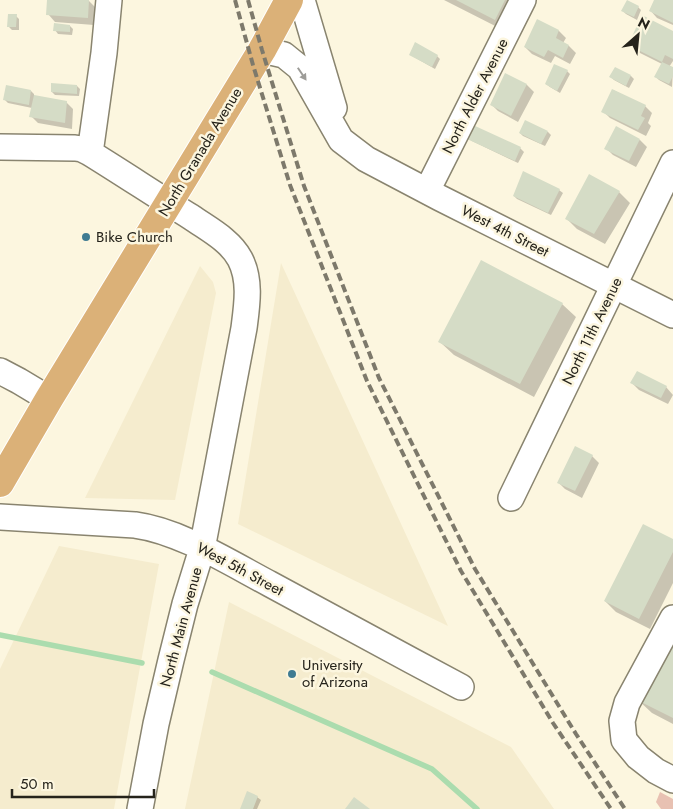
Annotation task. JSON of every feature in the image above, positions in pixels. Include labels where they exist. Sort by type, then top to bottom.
[{"type":"main road","name":"North Granada Avenue","points":[[0,483],[49,399],[262,50],[289,0]]},
{"type":"street","points":[[90,153],[110,0]]},
{"type":"street","points":[[302,0],[341,140]]},
{"type":"street","name":"North Alder Avenue","points":[[427,191],[523,0]]},
{"type":"street","name":"West 4th Street","points":[[262,50],[284,55],[300,68],[341,140],[366,159],[673,315]]},
{"type":"street","name":"North Main Avenue","points":[[0,146],[75,148],[90,153],[217,234],[232,247],[240,259],[246,279],[247,301],[244,328],[202,549],[185,604],[171,660],[156,724],[140,809]]},
{"type":"street","name":"North 11th Avenue","points":[[511,498],[673,163]]},
{"type":"street","points":[[0,371],[19,380],[49,399]]},
{"type":"street","name":"West 5th Street","points":[[0,517],[135,524],[166,532],[202,549],[460,687]]},
{"type":"street","points":[[673,618],[628,703],[622,721],[624,740],[638,757],[656,771],[673,780]]},
{"type":"shaded area","points":[[281,263],[448,626],[238,524]]},
{"type":"shaded area","points":[[200,266],[213,282],[216,293],[175,500],[85,498]]},
{"type":"shaded area","points":[[59,546],[159,564],[114,809],[0,809],[0,669]]},
{"type":"shaded area","name":"University of Arizona","points":[[229,602],[511,747],[554,809],[185,809]]},
{"type":"shaded area","points":[[660,792],[673,799],[673,809],[661,809],[656,802]]},
{"type":"building","points":[[47,0],[89,0],[88,18],[46,15]]},
{"type":"building","points":[[456,0],[505,0],[495,20]]},
{"type":"building","points":[[627,0],[639,6],[634,17],[621,11]]},
{"type":"building","points":[[654,0],[673,0],[673,23],[649,11]]},
{"type":"building","points":[[8,14],[17,14],[16,27],[7,27]]},
{"type":"building","points":[[642,15],[673,31],[673,59],[665,55],[662,62],[628,45]]},
{"type":"building","points":[[537,19],[559,30],[556,38],[569,45],[563,58],[548,50],[544,57],[524,47]]},
{"type":"building","points":[[54,23],[70,25],[70,32],[53,31]]},
{"type":"building","points":[[415,42],[438,55],[432,67],[409,55]]},
{"type":"building","points":[[662,62],[673,67],[673,76],[669,84],[654,77]]},
{"type":"building","points":[[554,64],[568,70],[557,91],[545,84]]},
{"type":"building","points":[[615,67],[631,75],[626,86],[609,77]]},
{"type":"building","points":[[505,73],[527,84],[511,116],[490,105]]},
{"type":"building","points":[[51,83],[77,85],[77,94],[51,92]]},
{"type":"building","points":[[6,85],[31,90],[29,105],[3,100]]},
{"type":"building","points":[[612,89],[646,105],[641,116],[645,118],[638,130],[601,112]]},
{"type":"building","points":[[34,95],[67,101],[65,123],[29,117]]},
{"type":"building","points":[[525,120],[548,131],[541,144],[519,133]]},
{"type":"building","points":[[473,125],[521,147],[515,161],[467,139]]},
{"type":"building","points":[[616,126],[640,139],[629,161],[604,149]]},
{"type":"building","points":[[523,171],[560,189],[548,213],[513,196]]},
{"type":"building","points":[[589,174],[620,191],[594,234],[565,219]]},
{"type":"building","points":[[481,260],[563,303],[520,384],[438,342]]},
{"type":"building","points":[[637,371],[667,386],[661,398],[630,383]]},
{"type":"building","points":[[575,446],[593,455],[575,491],[557,483]]},
{"type":"building","points":[[643,524],[673,539],[673,552],[639,619],[604,601]]},
{"type":"building","points":[[666,641],[673,645],[673,718],[637,700]]},
{"type":"building","points":[[247,791],[258,796],[253,809],[240,809]]},
{"type":"building","points":[[354,797],[370,809],[345,809]]},
{"type":"waterway","points":[[0,635],[142,663]]},
{"type":"waterway","points":[[212,672],[432,769],[477,809]]},
{"type":"railway","points":[[235,0],[290,185],[367,381],[461,571],[553,723],[611,809]]},
{"type":"railway","points":[[248,0],[304,186],[379,378],[475,569],[576,734],[625,809]]},
{"type":"place","name":"Bike Church","points":[[86,237]]},
{"type":"place","name":"University of Arizona","points":[[292,674]]}]
